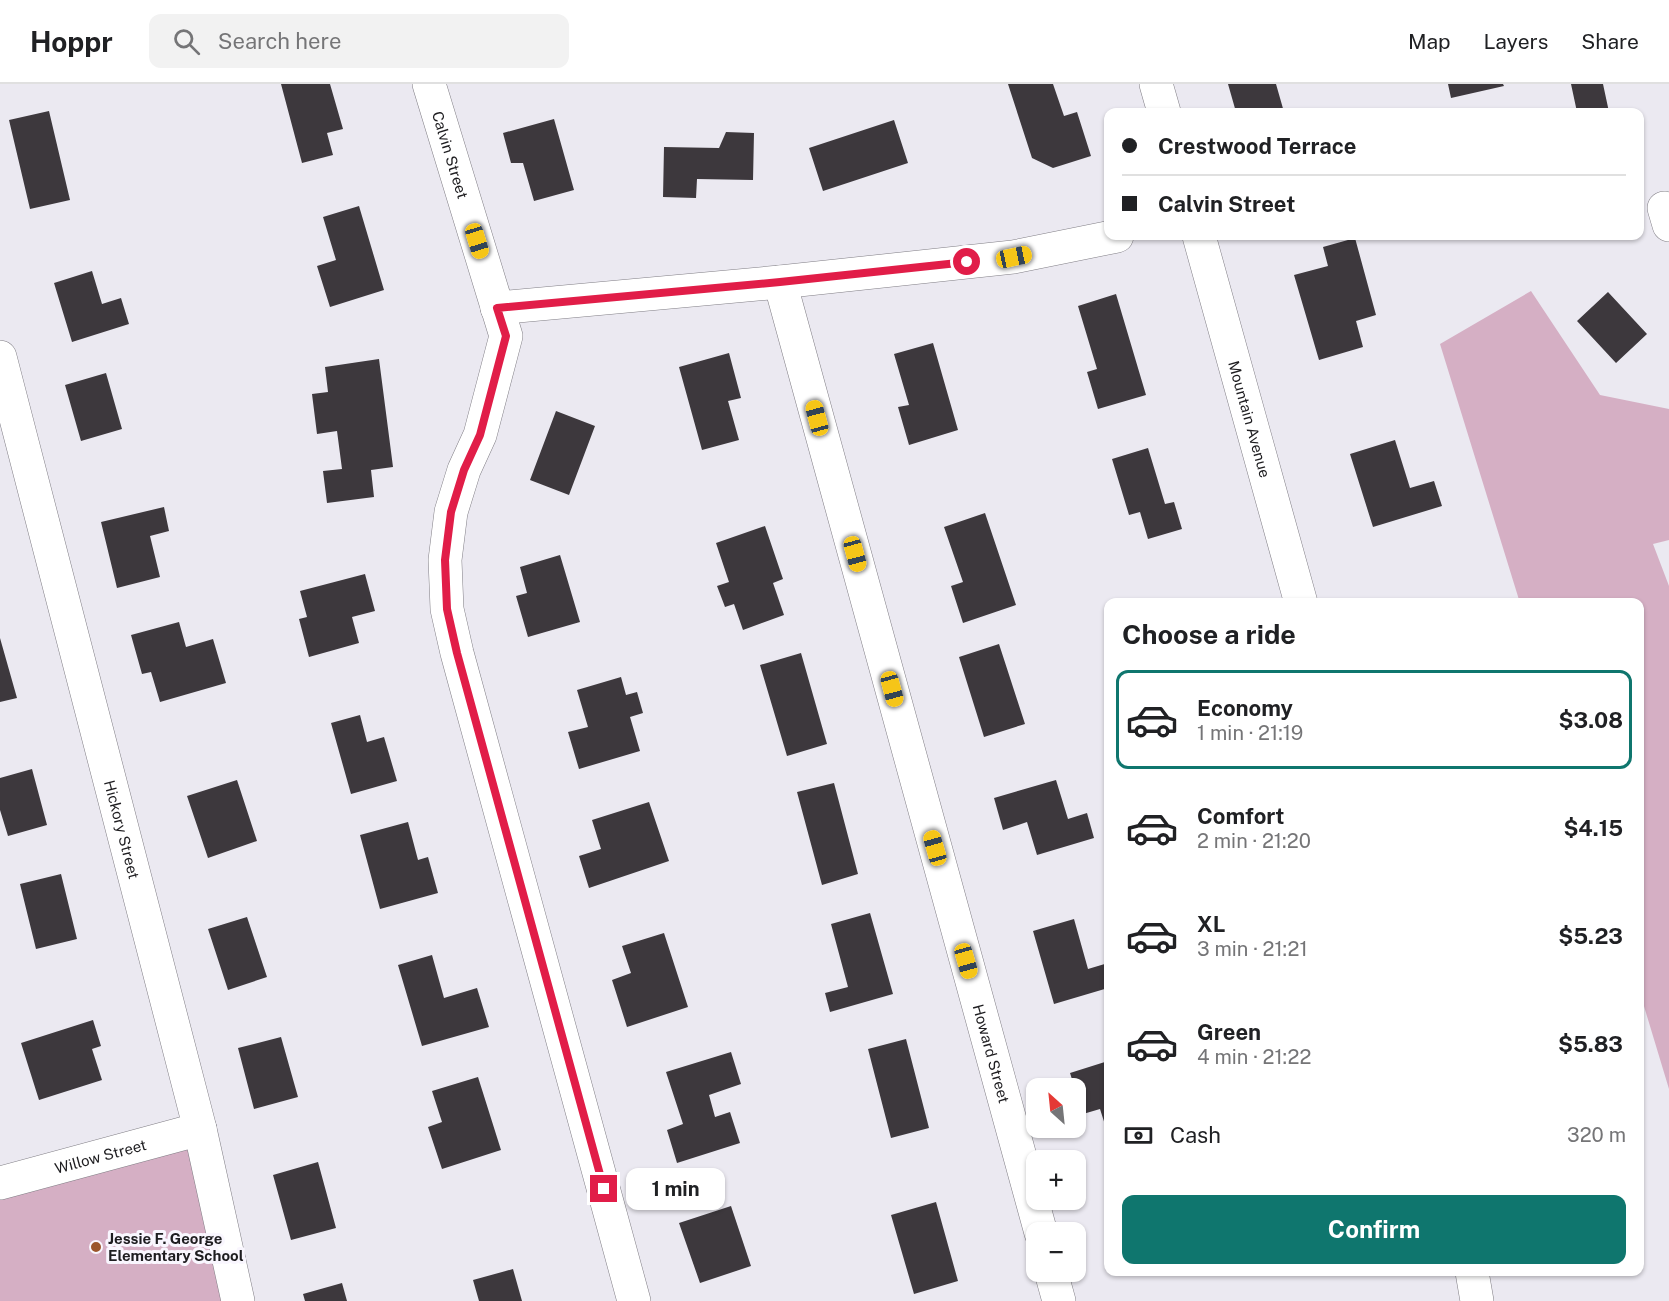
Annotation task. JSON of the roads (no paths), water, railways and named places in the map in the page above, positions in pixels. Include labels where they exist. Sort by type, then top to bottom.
[{"type":"street","name":"Calvin Street","points":[[429,84],[506,336],[480,435],[464,470],[451,512],[445,560],[447,609],[634,1301]]},
{"type":"street","points":[[1156,84],[1163,108]]},
{"type":"street","points":[[497,308],[780,282],[1014,257],[1104,239]]},
{"type":"street","name":"Mountain Avenue","points":[[1200,240],[1300,598]]},
{"type":"street","name":"Howard Street","points":[[780,282],[1038,1222]]},
{"type":"street","name":"Hickory Street","points":[[0,357],[8,420],[200,1129],[238,1301]]},
{"type":"street","name":"Willow Street","points":[[0,1183],[200,1129]]},
{"type":"street","points":[[1473,1276],[1477,1301]]},
{"type":"street","points":[[1054,1282],[1059,1301]]},
{"type":"place","name":"Jessie F. George Elementary School","points":[[96,1247]]}]
